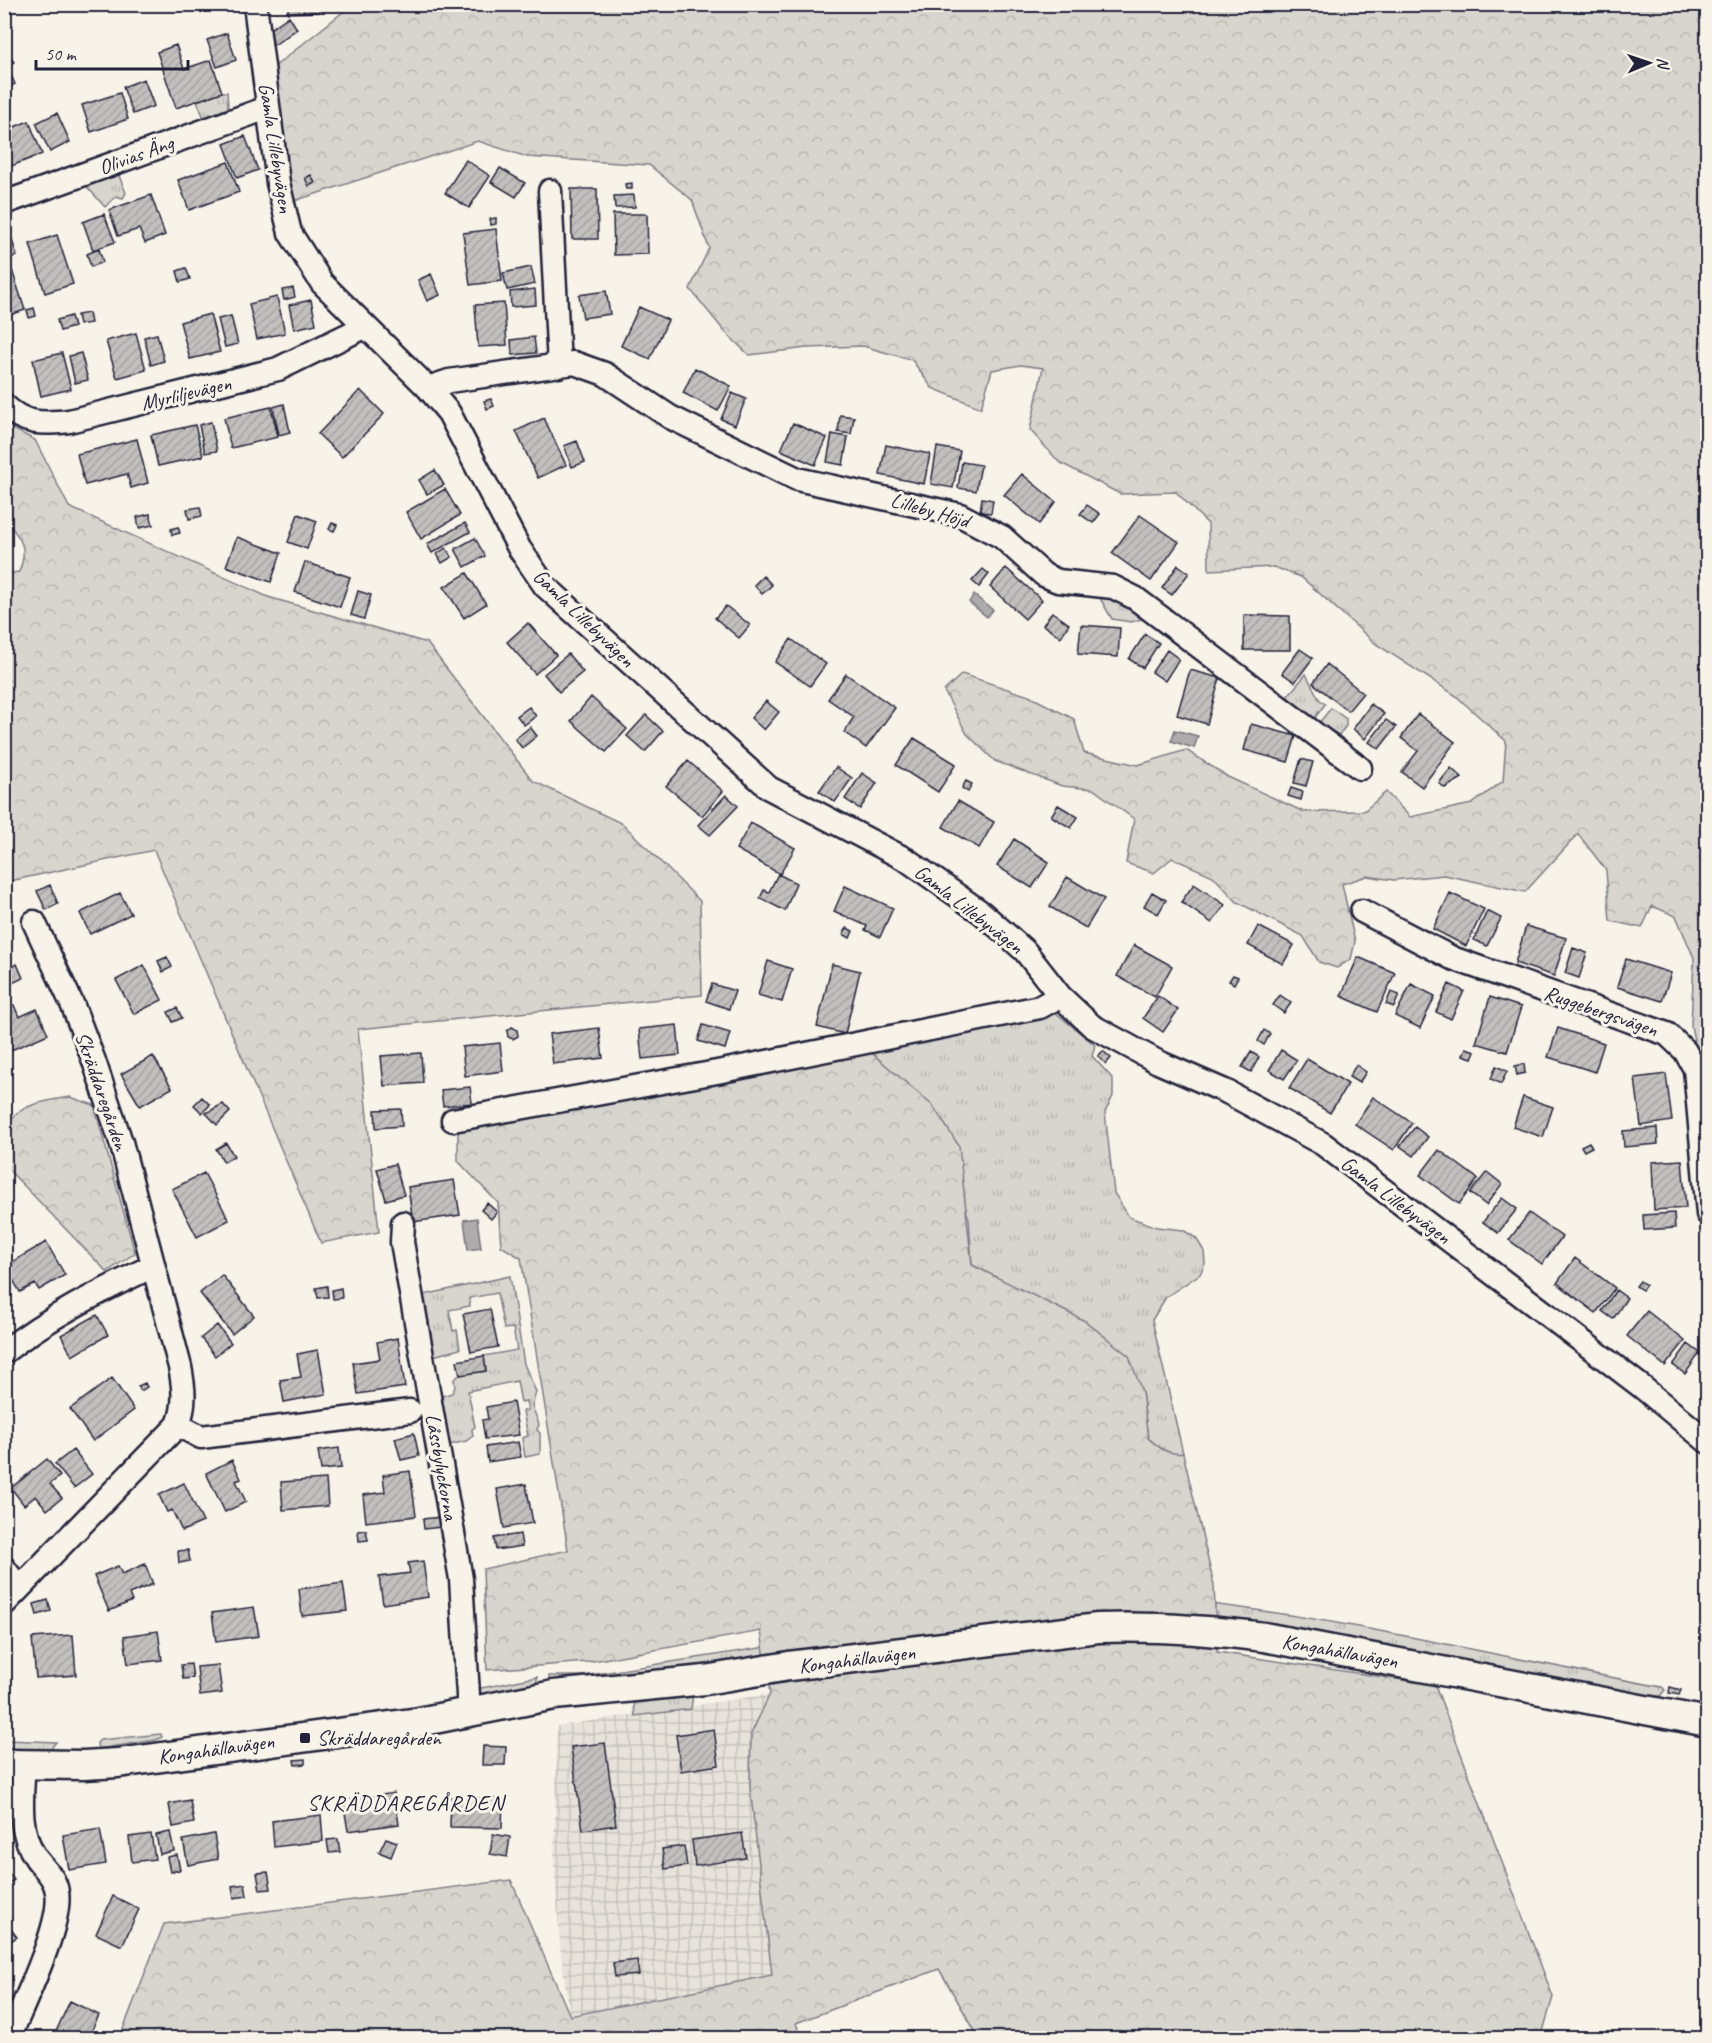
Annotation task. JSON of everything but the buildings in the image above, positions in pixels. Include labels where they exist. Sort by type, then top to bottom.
[{"type":"street","name":"Gamla Lillebyvägen","points":[[255,4],[278,183],[290,233],[321,283],[428,388],[449,413],[519,548],[545,586],[769,788],[907,860],[932,876],[1009,936],[1038,967],[1060,996],[1085,1020],[1112,1038],[1227,1092],[1323,1144],[1642,1387],[1707,1442]]},
{"type":"street","name":"Olivias Äng","points":[[4,203],[267,108]]},
{"type":"street","points":[[550,191],[559,366]]},
{"type":"street","name":"Myrliljevägen","points":[[4,405],[13,414],[28,421],[43,424],[69,421],[278,369],[364,327]]},
{"type":"street","name":"Lilleby Höjd","points":[[428,388],[449,381],[559,366],[584,365],[605,374],[670,417],[797,479],[960,515],[1002,537],[1044,575],[1058,580],[1113,587],[1136,598],[1360,768]]},
{"type":"street","name":"Ruggebergsvägen","points":[[1362,910],[1452,958],[1667,1034],[1685,1051],[1695,1069],[1707,1214]]},
{"type":"street","name":"Skräddaregården","points":[[34,922],[94,1061],[121,1142],[180,1367],[185,1394],[184,1409],[178,1425]]},
{"type":"street","points":[[453,1120],[717,1072],[1040,1007],[1060,996]]},
{"type":"street","name":"Låssbylyckorna","points":[[403,1223],[402,1242],[461,1579],[469,1712]]},
{"type":"street","points":[[4,1352],[39,1327],[90,1296],[153,1266]]},
{"type":"street","points":[[11,1595],[178,1425],[201,1437],[410,1410]]},
{"type":"street","points":[[4,1568],[11,1595]]},
{"type":"street","name":"Kongahällavägen","points":[[14,1764],[118,1763],[418,1722],[555,1695],[705,1680],[789,1666],[1098,1628],[1139,1626],[1209,1630],[1264,1637],[1707,1722]]},
{"type":"street","points":[[9,2038],[50,1934],[58,1898],[51,1875],[35,1858],[25,1835],[14,1764]]},
{"type":"shaded area","points":[[974,595],[993,610],[987,617],[969,602]]},
{"type":"shaded area","points":[[1175,730],[1198,736],[1194,748],[1171,741]]},
{"type":"shaded area","points":[[477,1218],[481,1248],[468,1250],[464,1220]]},
{"type":"shaded area","points":[[770,1694],[751,1734],[750,1788],[772,1975],[570,2017],[561,1956],[554,1862],[557,1726]]},
{"type":"green space","points":[[353,4],[1707,5],[1707,1102],[1691,1026],[1694,958],[1676,916],[1652,906],[1642,928],[1610,921],[1606,870],[1578,834],[1525,892],[1444,875],[1394,880],[1367,876],[1342,884],[1355,942],[1351,959],[1337,968],[1319,962],[1303,936],[1237,902],[1213,876],[1172,858],[1154,873],[1126,863],[1134,819],[1093,789],[1062,786],[995,761],[967,734],[944,691],[962,674],[1029,696],[1074,719],[1084,753],[1138,765],[1186,750],[1228,777],[1304,812],[1364,811],[1386,792],[1410,817],[1472,804],[1503,781],[1506,741],[1455,695],[1376,644],[1301,577],[1274,567],[1209,570],[1208,524],[1176,492],[1120,494],[1059,462],[1030,430],[1043,368],[1021,365],[992,370],[981,408],[932,388],[912,360],[863,346],[807,348],[749,355],[725,332],[690,289],[709,248],[692,200],[649,165],[527,157],[478,141],[291,202],[274,67]]},
{"type":"green space","points":[[227,92],[228,108],[204,118],[197,101]]},
{"type":"green space","points":[[115,166],[126,193],[123,198],[116,196],[105,207],[81,180]]},
{"type":"green space","points":[[4,420],[11,428],[35,440],[69,507],[268,597],[427,643],[533,781],[623,824],[700,901],[702,995],[358,1029],[379,1232],[321,1243],[154,850],[5,882],[5,574],[19,572],[23,550],[19,538],[5,519]]},
{"type":"green space","points":[[1101,590],[1129,601],[1128,609],[1145,618],[1131,622],[1112,619],[1101,600]]},
{"type":"green space","points":[[1306,674],[1319,699],[1325,704],[1314,719],[1287,697]]},
{"type":"green space","points":[[1331,708],[1346,719],[1346,726],[1339,735],[1319,723]]},
{"type":"green space","points":[[1056,1013],[1095,1045],[1092,1056],[1113,1079],[1113,1096],[1105,1112],[1114,1193],[1129,1217],[1157,1227],[1183,1230],[1196,1238],[1204,1251],[1205,1263],[1200,1274],[1166,1297],[1152,1320],[1183,1453],[1168,1452],[1148,1438],[1142,1392],[1048,1304],[972,1265],[969,1219],[932,1106],[867,1049]]},
{"type":"green space","points":[[867,1049],[933,1106],[959,1146],[972,1265],[1085,1321],[1129,1356],[1142,1392],[1148,1438],[1168,1452],[1183,1453],[1214,1585],[1217,1652],[1435,1685],[1553,1997],[1541,2038],[979,2038],[939,1969],[796,2023],[801,2038],[140,2038],[122,2032],[164,1924],[511,1880],[570,2016],[772,1975],[750,1788],[751,1734],[770,1694],[761,1631],[587,1662],[487,1670],[483,1569],[568,1550],[521,1258],[501,1246],[498,1203],[458,1161],[458,1128]]},
{"type":"green space","points":[[70,1097],[94,1105],[135,1253],[107,1272],[5,1166],[5,1133],[14,1116],[31,1106]]},
{"type":"green space","points":[[510,1276],[524,1364],[536,1392],[532,1406],[539,1424],[537,1430],[540,1433],[540,1454],[525,1457],[522,1438],[528,1436],[523,1411],[528,1410],[526,1401],[521,1402],[517,1381],[468,1391],[475,1427],[472,1429],[473,1436],[466,1441],[449,1445],[439,1397],[452,1393],[455,1387],[454,1379],[460,1375],[486,1371],[484,1356],[517,1350],[513,1328],[504,1329],[497,1293],[469,1298],[470,1306],[449,1310],[453,1331],[457,1330],[460,1349],[429,1357],[419,1296]]},
{"type":"green space","points":[[1202,1603],[1375,1630],[1662,1687],[1665,1690],[1660,1696],[1629,1694],[1078,1617]]},
{"type":"green space","points":[[931,1640],[549,1684],[549,1676],[583,1676],[785,1644]]},
{"type":"green space","points":[[537,1677],[537,1684],[476,1696],[476,1689]]},
{"type":"green space","points":[[693,1695],[691,1709],[635,1716],[636,1700]]},
{"type":"green space","points":[[161,1734],[162,1737],[156,1740],[98,1749],[97,1743],[100,1740]]},
{"type":"green space","points":[[5,1740],[56,1742],[50,1750],[5,1751]]},
{"type":"place","name":"Skräddaregården","points":[[305,1738]]},
{"type":"district","name":"SKRÄDDAREGÅRDEN","points":[[406,1802]]}]
